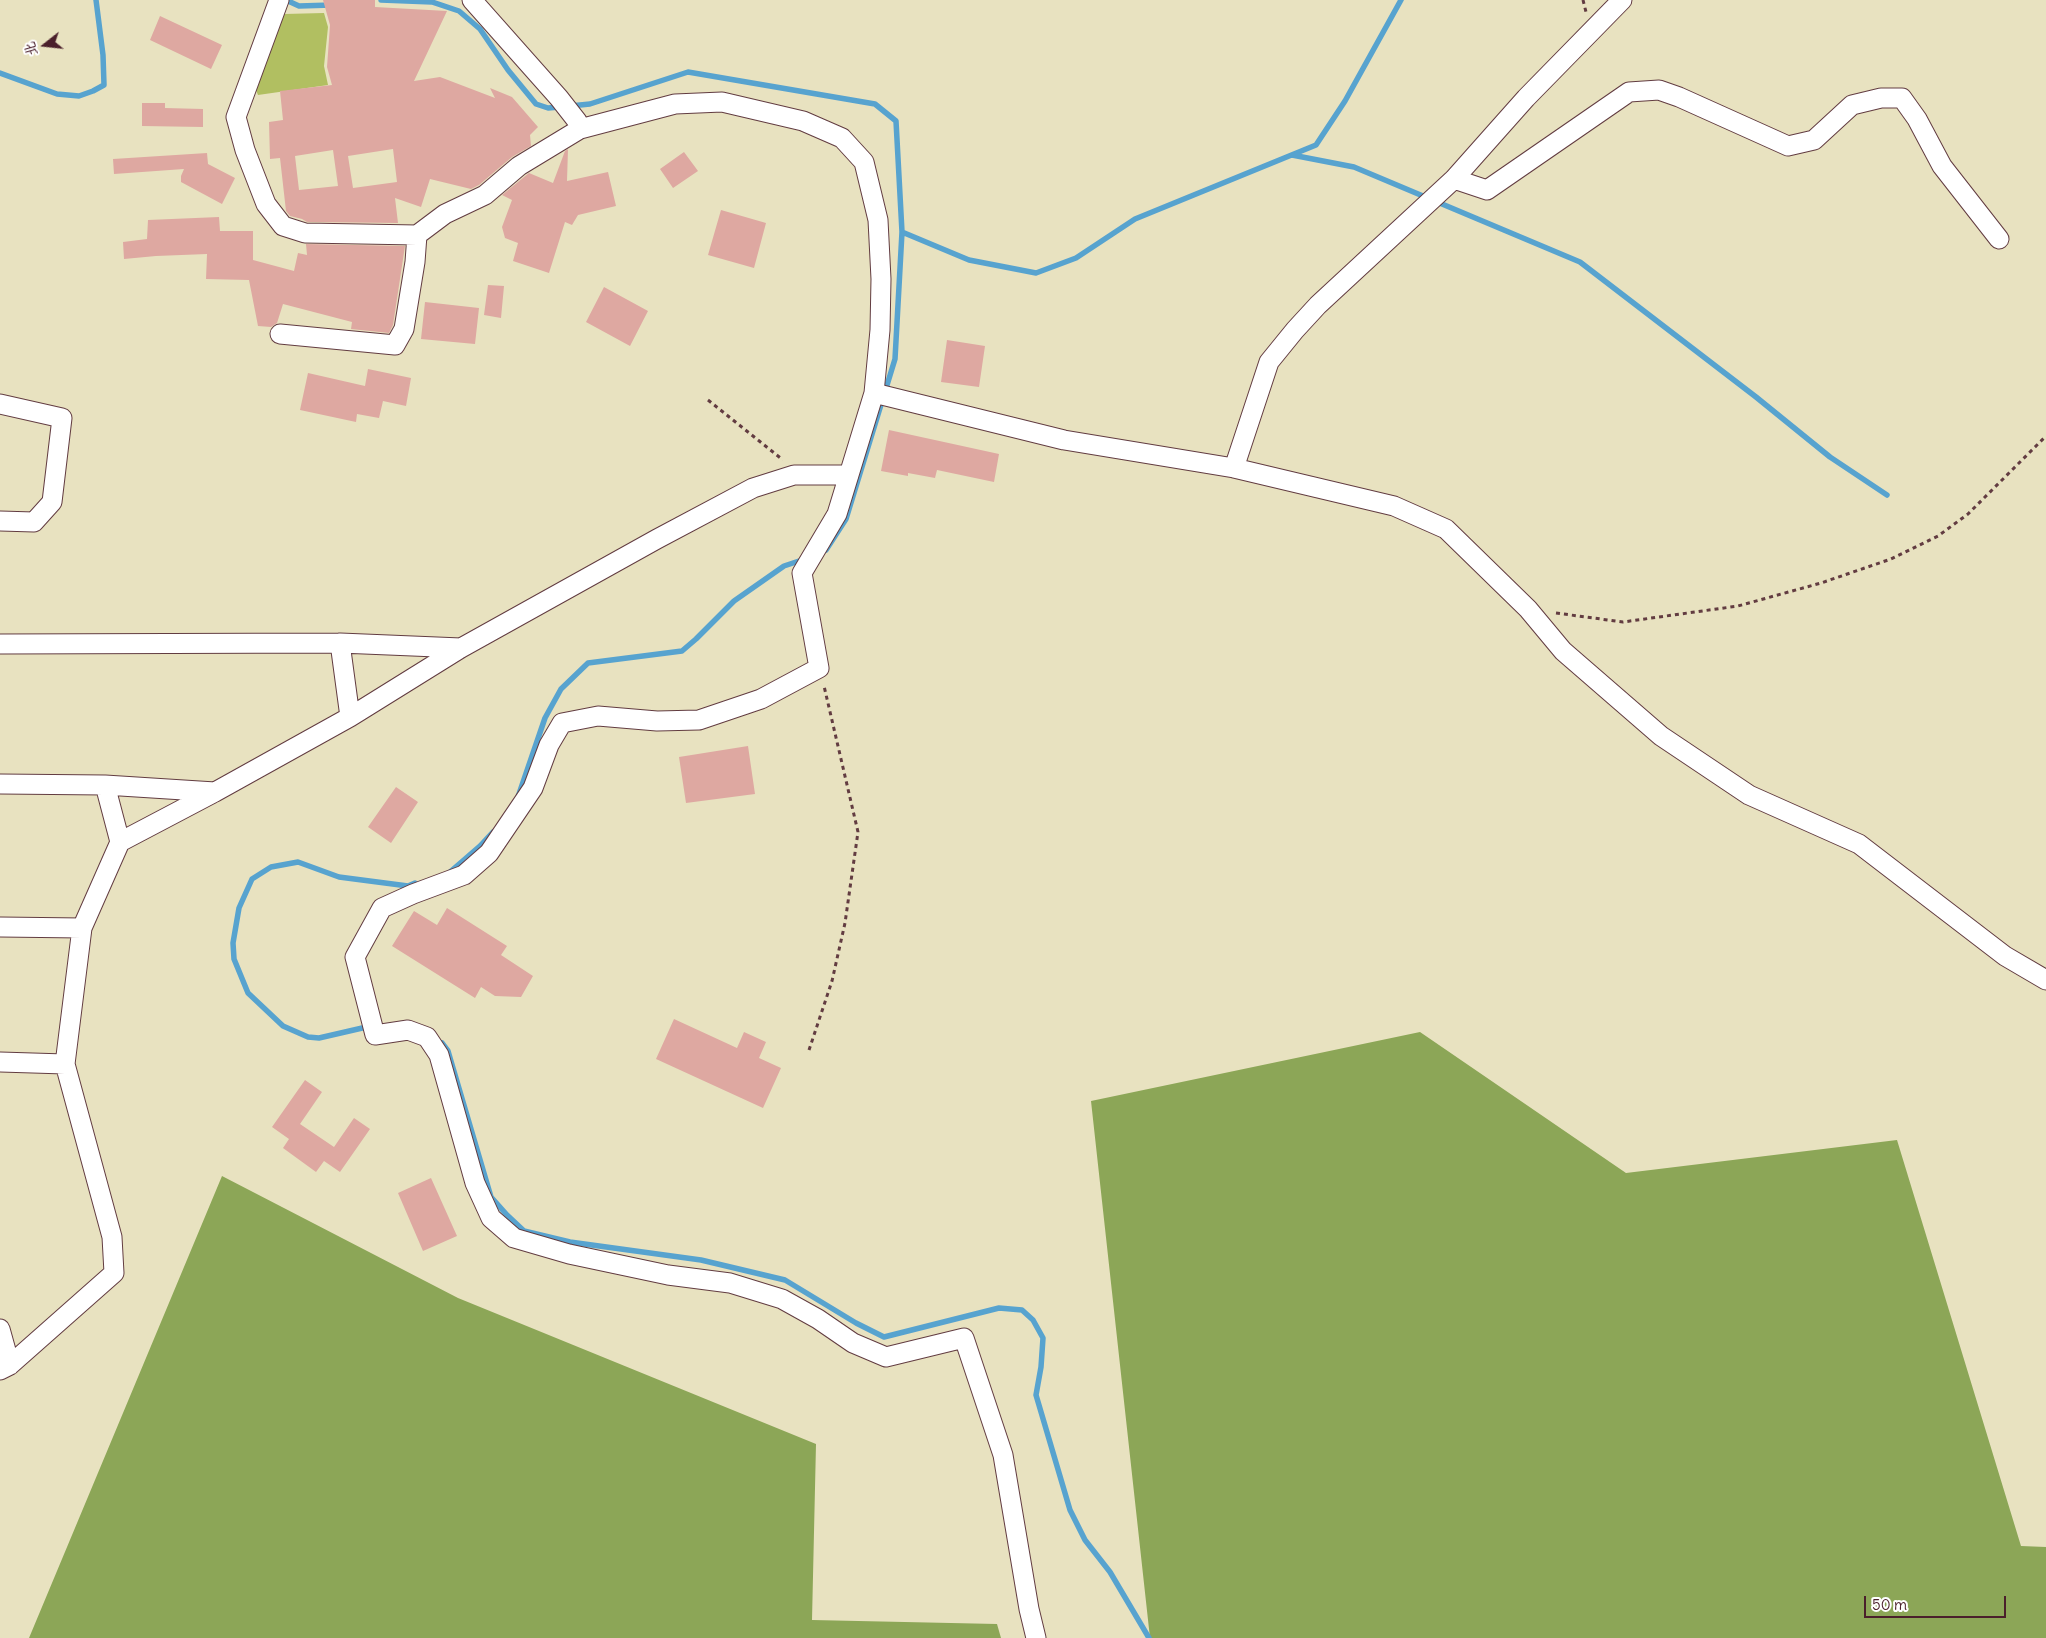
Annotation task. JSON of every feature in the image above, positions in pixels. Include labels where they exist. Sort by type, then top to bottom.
[{"type":"street","points":[[472,0],[559,98],[578,125]]},
{"type":"street","points":[[1234,468],[1269,362],[1318,305],[1454,179],[1526,98],[1622,0]]},
{"type":"street","points":[[277,4],[236,117],[245,150],[266,204],[283,226],[306,233],[417,235],[445,214],[486,195],[519,166],[578,125],[675,104],[722,102],[803,120],[842,138],[864,162],[878,220],[882,279],[880,330],[874,393],[837,514],[802,573],[820,668],[761,699],[699,720],[657,721],[598,716],[562,723],[549,745],[533,788],[489,853],[464,875],[412,894],[382,908],[355,957],[375,1035],[408,1030],[427,1037],[439,1055],[474,1182],[491,1218],[514,1238],[569,1254],[659,1273],[730,1283],[782,1299],[818,1319],[853,1343],[886,1357],[964,1338],[1003,1455],[1029,1609],[1036,1638]]},
{"type":"street","points":[[1454,179],[1487,190],[1629,92],[1659,90],[1679,97],[1788,146],[1814,140],[1852,105],[1881,98],[1902,98],[1918,119],[1942,166],[1999,239]]},
{"type":"street","points":[[280,334],[395,345],[404,329],[415,262],[417,235]]},
{"type":"street","points":[[874,393],[1064,440],[1234,468],[1394,506],[1446,529],[1528,609],[1563,651],[1661,736],[1749,795],[1858,844],[2005,956],[2046,980]]},
{"type":"street","points":[[0,404],[62,418],[52,502],[34,522],[0,520]]},
{"type":"street","points":[[120,842],[216,792],[350,717],[461,648],[656,539],[753,488],[794,475],[849,475]]},
{"type":"street","points":[[0,644],[340,643],[461,648]]},
{"type":"street","points":[[340,643],[350,717]]},
{"type":"street","points":[[0,784],[105,785],[216,792]]},
{"type":"street","points":[[5,1367],[114,1273],[112,1237],[65,1064],[82,928],[120,842],[105,785]]},
{"type":"street","points":[[0,927],[82,928]]},
{"type":"street","points":[[0,1062],[65,1064]]},
{"type":"street","points":[[0,1329],[5,1367]]},
{"type":"path","points":[[708,400],[786,462],[794,475]]},
{"type":"path","points":[[1528,609],[1623,622],[1738,606],[1821,583],[1891,559],[1938,536],[1968,514],[2046,436]]},
{"type":"path","points":[[809,1050],[832,981],[845,923],[858,832],[820,668]]},
{"type":"green space","points":[[324,13],[328,27],[324,66],[328,85],[258,95],[255,88],[284,14]]},
{"type":"green space","points":[[1420,1032],[1626,1173],[1897,1140],[2021,1546],[2046,1547],[2046,1638],[1150,1638],[1091,1101]]},
{"type":"green space","points":[[222,1176],[458,1298],[816,1444],[812,1620],[997,1624],[1001,1638],[29,1638]]},
{"type":"building","points":[[323,0],[375,0],[375,7],[447,11],[414,81],[440,77],[495,98],[490,88],[512,97],[538,127],[530,135],[531,146],[512,157],[479,185],[471,189],[430,179],[421,207],[395,198],[398,223],[307,222],[290,216],[286,211],[280,158],[270,159],[269,122],[283,120],[280,91],[332,85],[327,67],[330,25]],"holes":[[[393,149],[397,182],[353,188],[348,156]],[[333,150],[338,186],[299,190],[295,156]]]},
{"type":"building","points":[[160,16],[222,45],[211,69],[150,40]]},
{"type":"building","points":[[142,103],[165,103],[165,108],[203,109],[203,127],[142,126]]},
{"type":"building","points":[[568,149],[567,181],[608,172],[616,206],[578,215],[572,225],[565,222],[549,273],[513,261],[518,243],[505,238],[502,227],[512,200],[502,195],[529,173],[553,183],[565,151]]},
{"type":"building","points":[[684,152],[698,171],[673,188],[660,169]]},
{"type":"building","points":[[207,153],[208,164],[235,178],[222,204],[181,182],[184,169],[114,174],[113,159]]},
{"type":"building","points":[[721,210],[766,223],[754,268],[708,255]]},
{"type":"building","points":[[219,217],[220,231],[253,231],[253,260],[294,271],[298,253],[307,255],[306,244],[405,246],[393,325],[389,333],[351,329],[352,322],[283,304],[277,323],[271,327],[258,326],[249,280],[206,279],[207,254],[124,259],[123,242],[147,239],[148,220]]},
{"type":"building","points":[[488,285],[504,286],[501,318],[484,315]]},
{"type":"building","points":[[604,287],[648,311],[630,346],[586,322]]},
{"type":"building","points":[[425,302],[479,308],[475,344],[421,339]]},
{"type":"building","points":[[947,340],[985,346],[979,387],[941,382]]},
{"type":"building","points":[[368,369],[411,378],[406,406],[383,401],[379,418],[357,414],[356,422],[300,410],[308,373],[365,386]]},
{"type":"building","points":[[889,430],[999,454],[994,482],[937,470],[935,478],[881,471]]},
{"type":"building","points":[[748,746],[755,794],[686,803],[679,757]]},
{"type":"building","points":[[396,787],[418,802],[391,843],[368,827]]},
{"type":"building","points":[[447,908],[507,946],[501,955],[533,976],[521,997],[495,996],[481,987],[475,998],[392,946],[414,911],[437,925]]},
{"type":"building","points":[[674,1019],[737,1048],[744,1032],[766,1042],[759,1058],[781,1068],[763,1108],[656,1059]]},
{"type":"building","points":[[305,1080],[322,1092],[300,1124],[334,1147],[354,1118],[370,1129],[340,1172],[324,1161],[316,1172],[283,1148],[289,1139],[272,1127]]},
{"type":"building","points":[[431,1178],[457,1236],[423,1251],[398,1193]]},
{"type":"waterway","points":[[0,73],[57,94],[79,96],[104,85],[103,55],[96,0]]},
{"type":"waterway","points":[[286,0],[299,6],[332,5]]},
{"type":"waterway","points":[[381,0],[432,2],[459,11],[480,29],[508,70],[536,104],[548,108],[560,107]]},
{"type":"waterway","points":[[902,232],[969,260],[1036,273],[1076,258],[1135,219],[1316,145],[1345,101],[1401,0]]},
{"type":"waterway","points":[[570,106],[590,104],[688,72],[875,104],[896,121],[902,232],[895,359],[846,519],[826,550]]},
{"type":"waterway","points":[[1292,155],[1354,167],[1580,262],[1756,397],[1830,457],[1887,495]]},
{"type":"waterway","points":[[518,797],[545,718],[561,689],[588,663],[682,651],[734,601],[784,566],[805,559]]},
{"type":"waterway","points":[[450,872],[493,832]]},
{"type":"waterway","points":[[371,1026],[319,1038],[308,1037],[283,1026],[248,993],[234,959],[233,943],[239,908],[252,879],[271,867],[298,862],[339,877],[408,886],[415,883]]},
{"type":"waterway","points":[[442,1043],[448,1051],[491,1197],[524,1231],[570,1242],[701,1260],[785,1280],[856,1323],[884,1337],[999,1308],[1022,1310],[1033,1320],[1043,1338],[1041,1367],[1036,1395],[1070,1510],[1085,1540],[1110,1572],[1149,1638]]}]
